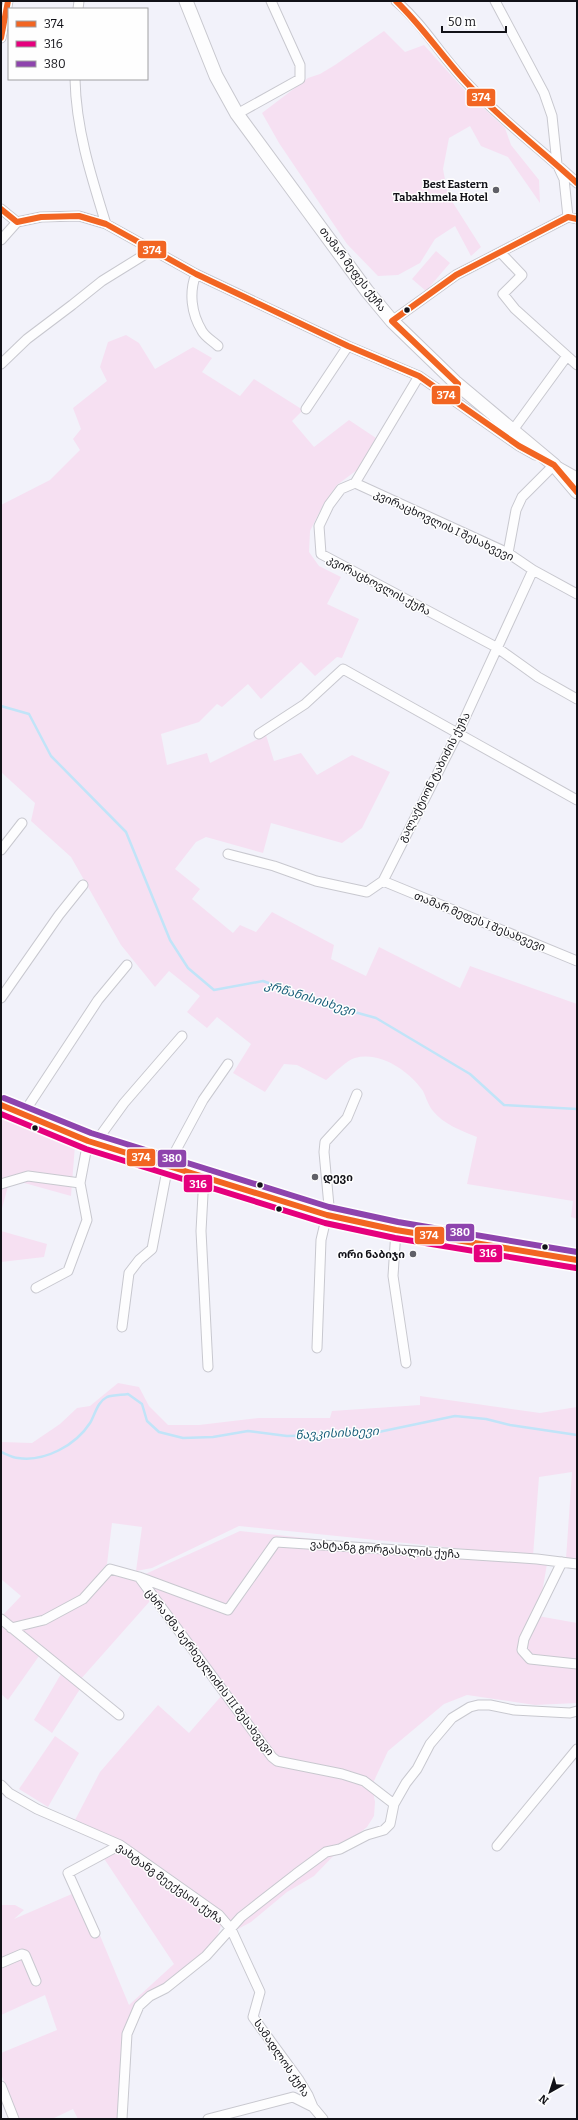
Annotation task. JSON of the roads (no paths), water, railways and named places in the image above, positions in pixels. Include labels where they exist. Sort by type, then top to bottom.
[{"type":"street","points":[[1,38],[8,1]]},
{"type":"street","name":"თამარ მეფეს ქუჩა","points":[[186,1],[216,76],[237,114],[367,291],[392,321],[455,382],[554,465],[577,492]]},
{"type":"street","points":[[237,114],[300,79],[300,65],[271,1]]},
{"type":"street","points":[[396,1],[413,15],[465,82],[507,123],[557,164],[577,183]]},
{"type":"street","points":[[392,321],[402,312],[456,275],[572,218],[564,179],[557,164],[552,116],[546,99],[501,3]]},
{"type":"street","points":[[75,80],[75,103],[84,154],[106,224]]},
{"type":"street","points":[[1,209],[17,222]]},
{"type":"street","points":[[1,240],[17,222],[41,216],[79,216],[106,224],[196,274],[348,346],[419,376],[519,446],[577,477]]},
{"type":"street","points":[[1,364],[27,338],[72,306],[102,281],[152,250]]},
{"type":"street","points":[[501,253],[522,276],[503,294],[515,309],[577,365]]},
{"type":"street","points":[[196,274],[191,286],[193,310],[202,332],[218,346]]},
{"type":"street","points":[[306,409],[348,346]]},
{"type":"street","points":[[513,430],[567,356]]},
{"type":"street","name":"კვირაცხოვლის ქუჩა","points":[[419,376],[355,483],[341,489],[329,505],[319,526],[321,554],[496,648],[538,677],[577,699]]},
{"type":"street","points":[[508,553],[516,510],[522,497],[554,465]]},
{"type":"street","name":"კვირაცხოვლის I შესახვევი","points":[[355,483],[508,553],[533,570]]},
{"type":"street","points":[[533,570],[577,594]]},
{"type":"street","name":"გალაქტიონ ტაბიძის ქუჩა","points":[[228,854],[274,866],[316,881],[367,892],[383,881],[458,733],[533,570]]},
{"type":"street","points":[[258,734],[305,704],[343,669],[577,800]]},
{"type":"street","points":[[1,850],[22,823]]},
{"type":"street","name":"თამარ მეფეს I შესახვევი","points":[[383,881],[577,960]]},
{"type":"street","points":[[1,998],[59,915],[82,885]]},
{"type":"street","points":[[25,1116],[29,1105],[98,1000],[127,965]]},
{"type":"street","points":[[36,1288],[68,1271],[87,1220],[80,1183],[91,1142],[182,1036]]},
{"type":"street","points":[[122,1327],[129,1273],[139,1260],[152,1249],[168,1165],[203,1100],[228,1064]]},
{"type":"street","points":[[317,1348],[321,1240],[329,1206],[324,1152],[325,1142],[347,1118],[357,1094]]},
{"type":"street","points":[[1,1105],[91,1142],[327,1215],[396,1230],[577,1260]]},
{"type":"street","points":[[1,1184],[28,1176],[80,1183]]},
{"type":"street","points":[[204,1176],[201,1231],[208,1367]]},
{"type":"street","points":[[396,1230],[393,1276],[406,1364]]},
{"type":"street","name":"ვახტანგ გორგასალის ქუჩა","points":[[139,1576],[228,1610],[276,1542],[537,1558],[577,1564]]},
{"type":"street","points":[[562,1562],[524,1639],[522,1650],[530,1659],[577,1664]]},
{"type":"street","points":[[11,1628],[44,1620],[83,1599],[108,1570],[114,1569],[139,1576]]},
{"type":"street","name":"ცხრა ძმა ხერხეულიძის III შესახვევი","points":[[139,1576],[272,1757],[277,1760],[342,1774],[364,1781],[394,1804]]},
{"type":"street","points":[[1,1619],[119,1715]]},
{"type":"street","points":[[122,2119],[127,2034],[139,2006],[150,1996],[166,1988],[206,1956],[241,1917],[269,1894],[326,1852],[340,1849],[367,1836],[384,1830],[390,1824],[394,1804],[430,1744],[452,1718],[470,1707],[490,1704],[514,1710],[570,1713],[577,1710]]},
{"type":"street","points":[[497,1846],[577,1749]]},
{"type":"street","name":"ვახტანგ მეექვსის ქუჩა","points":[[1,1785],[9,1792],[37,1809],[120,1845],[219,1915],[231,1929]]},
{"type":"street","points":[[95,1934],[68,1873],[120,1845]]},
{"type":"street","name":"სამადლოს ქუჩა","points":[[231,1929],[260,1992],[253,2017],[302,2085],[313,2107],[323,2119]]},
{"type":"street","points":[[1,1962],[22,1954],[25,1955],[36,1981]]},
{"type":"street","points":[[1,2086],[14,2119]]},
{"type":"street","points":[[208,2119],[293,2097],[313,2107]]},
{"type":"waterway","name":"კრწანისისხევი","points":[[1,706],[29,714],[51,756],[126,832],[170,940],[188,968],[214,990],[263,981],[329,1005],[376,1018],[470,1074],[504,1105],[577,1109]]},
{"type":"waterway","name":"წავკისისხევი","points":[[1,1452],[14,1457],[28,1459],[59,1450],[68,1445],[84,1431],[104,1399],[109,1396],[128,1394],[142,1404],[147,1421],[159,1432],[183,1438],[213,1437],[248,1431],[287,1436],[324,1435],[345,1431],[369,1434],[455,1416],[486,1419],[510,1425],[577,1435]]},
{"type":"place","name":"Best Eastern Tabakhmela Hotel","points":[[496,190]]},
{"type":"place","name":"დევი","points":[[315,1177]]},
{"type":"place","name":"ორი ნაბიჯი","points":[[413,1254]]}]
